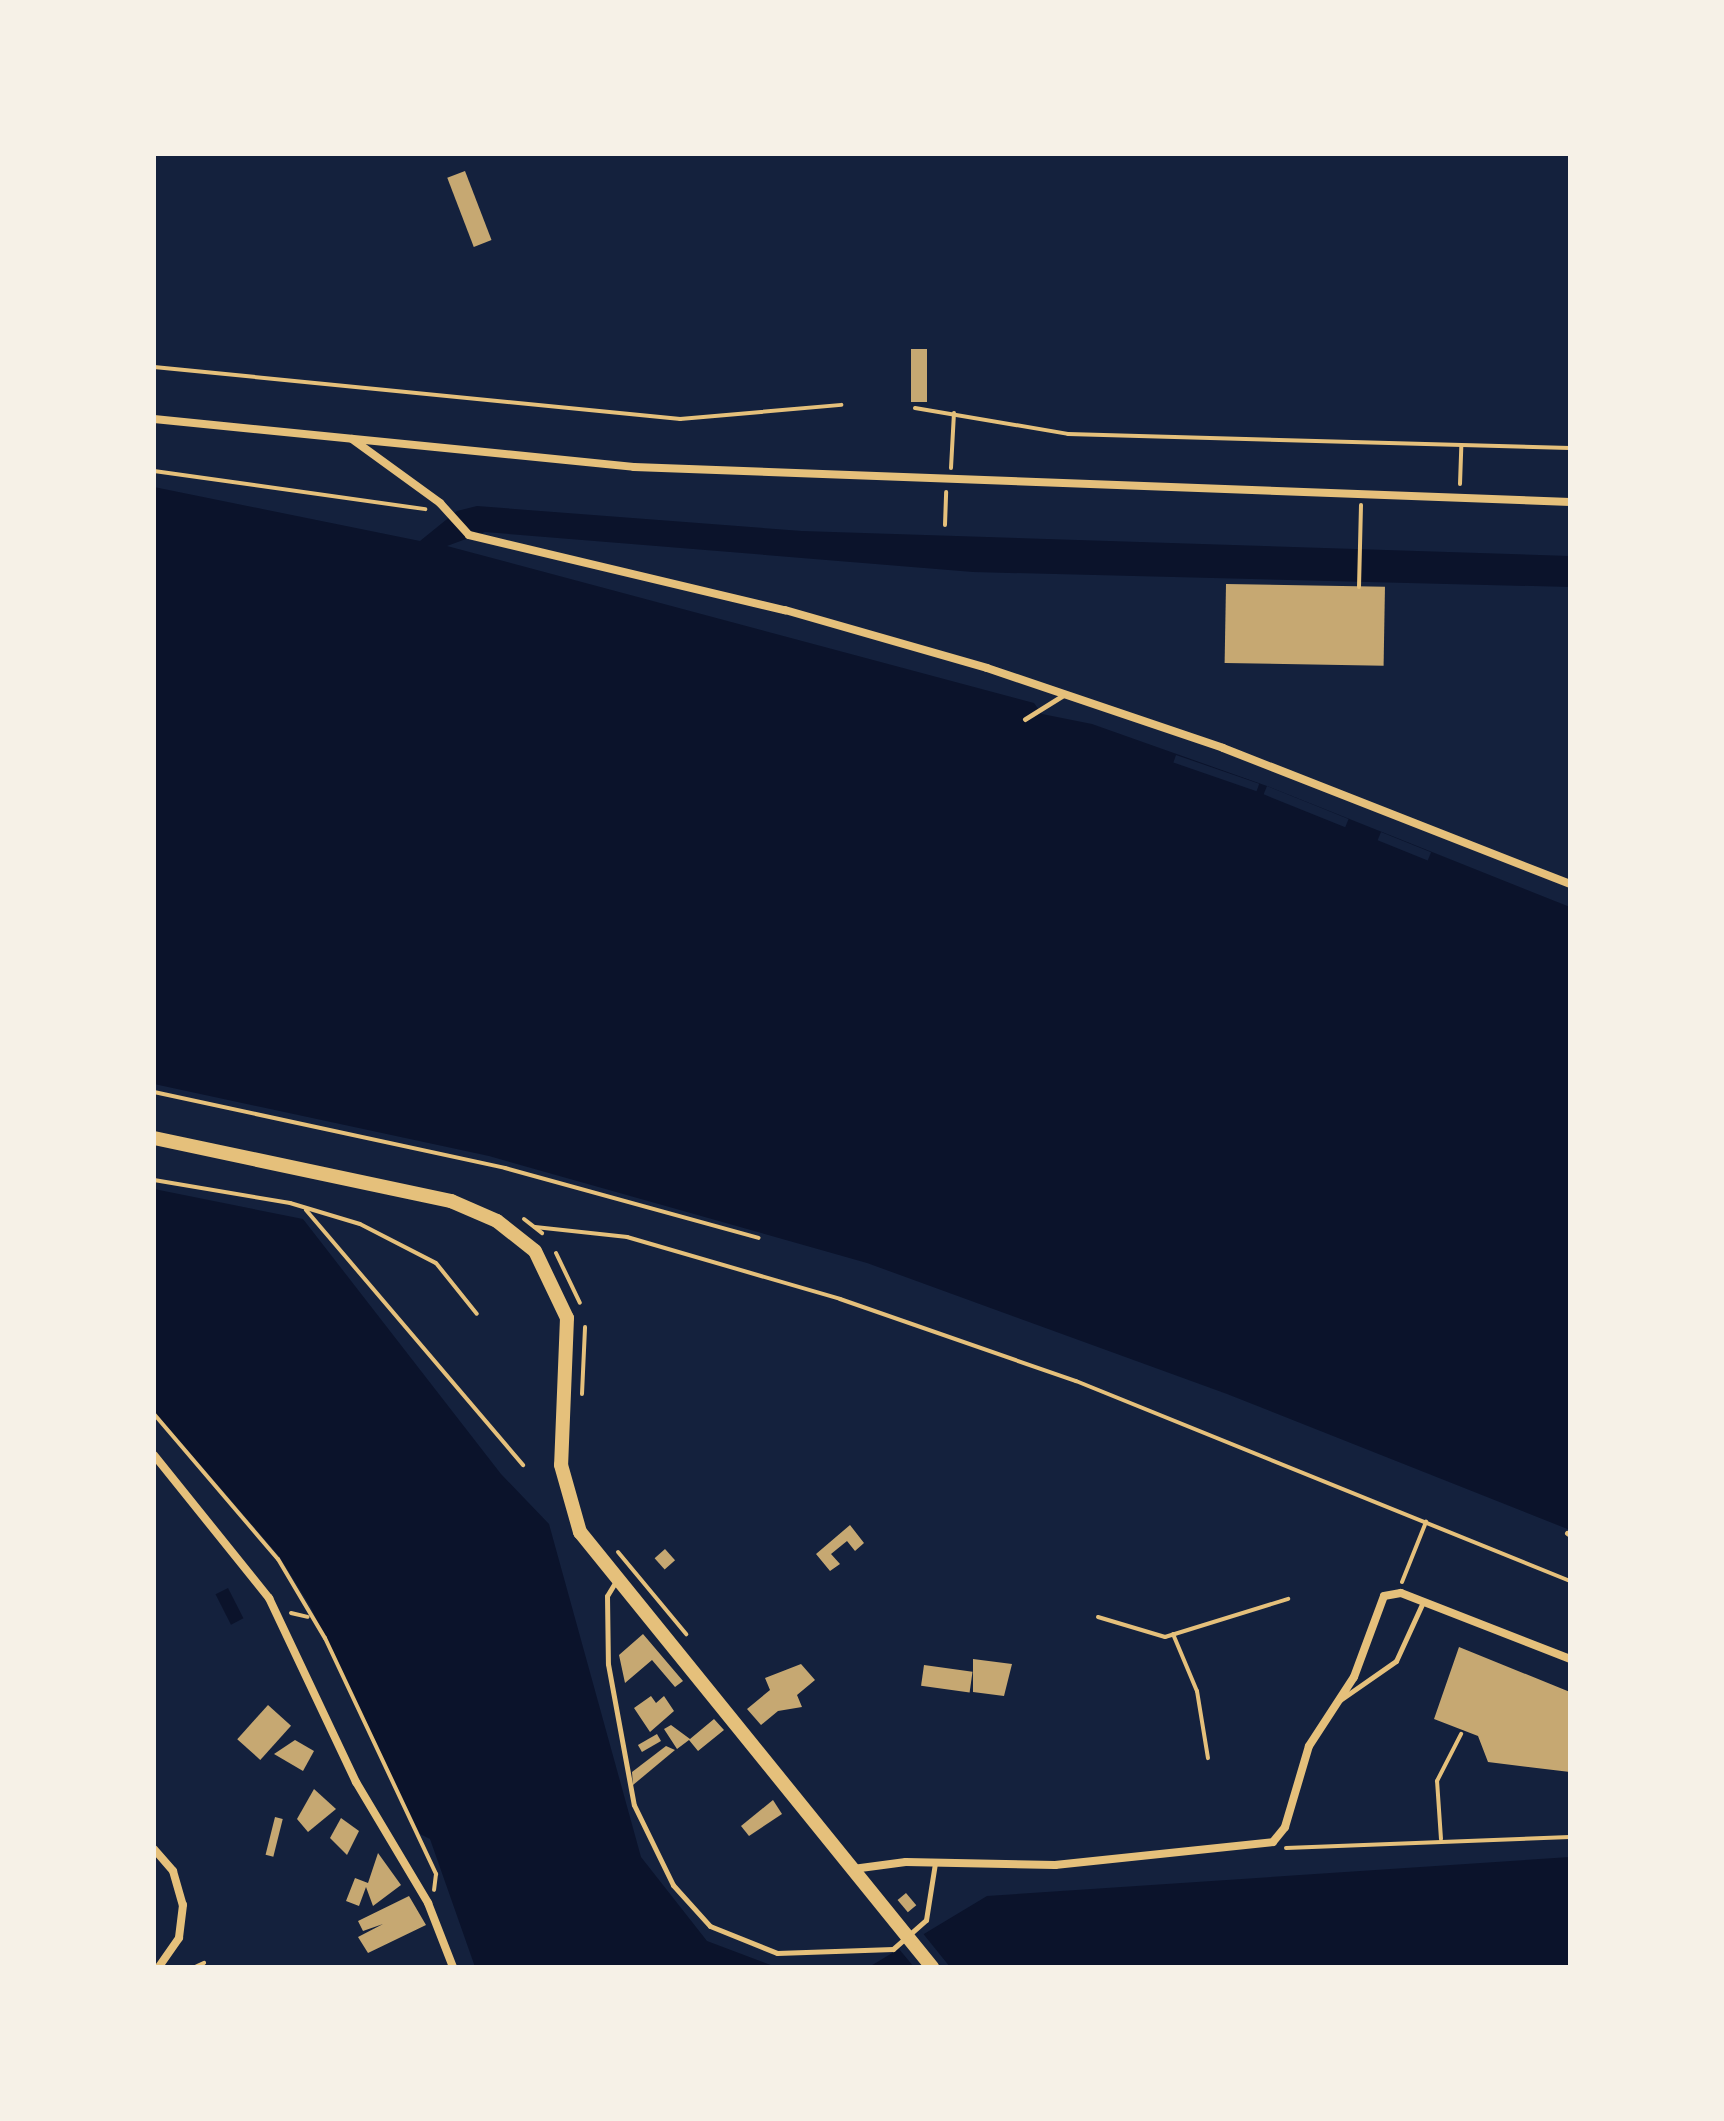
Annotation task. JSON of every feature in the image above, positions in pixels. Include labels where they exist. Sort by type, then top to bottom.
[{"type":"street","points":[[154,419],[634,467],[947,482],[1570,502]]},
{"type":"street","points":[[352,439],[440,503],[469,535],[785,610],[1066,693],[1570,884]]},
{"type":"street","points":[[154,1138],[451,1201],[525,1242],[545,1263],[567,1318],[561,1465],[566,1501],[616,1581],[932,1967]]},
{"type":"street","points":[[154,1455],[269,1598],[361,1793],[428,1903],[453,1967]]},
{"type":"street","points":[[853,1869],[935,1863],[1055,1865],[1259,1848],[1285,1827],[1309,1746],[1339,1700],[1384,1596],[1401,1593],[1570,1659]]},
{"type":"street","points":[[154,1849],[173,1871],[183,1905],[179,1938],[159,1967]]},
{"type":"lane","points":[[1025,719],[1066,693]]},
{"type":"lane","points":[[616,1581],[607,1596],[608,1664],[634,1805],[673,1885],[710,1926],[752,1948],[805,1957],[893,1949],[926,1920],[935,1863]]},
{"type":"lane","points":[[1339,1700],[1396,1661],[1423,1602]]},
{"type":"path","points":[[154,367],[680,419],[841,405]]},
{"type":"path","points":[[915,408],[954,412],[1068,434],[1570,448]]},
{"type":"path","points":[[945,525],[954,412]]},
{"type":"path","points":[[1459,498],[1461,446]]},
{"type":"path","points":[[154,471],[423,509],[440,503]]},
{"type":"path","points":[[1359,587],[1361,512]]},
{"type":"path","points":[[154,1092],[505,1168],[759,1238]]},
{"type":"path","points":[[154,1180],[304,1208],[360,1224],[436,1263],[477,1314]]},
{"type":"path","points":[[304,1208],[523,1465]]},
{"type":"path","points":[[582,1311],[561,1261],[536,1227],[627,1237],[840,1299],[1076,1381],[1570,1581]]},
{"type":"path","points":[[581,1403],[584,1319]]},
{"type":"path","points":[[154,1414],[278,1559],[325,1638],[436,1874],[428,1903]]},
{"type":"path","points":[[1407,1566],[1426,1522]]},
{"type":"path","points":[[611,1547],[679,1619],[689,1641]]},
{"type":"path","points":[[1098,1617],[1173,1634],[1288,1599]]},
{"type":"path","points":[[1173,1634],[1197,1691],[1208,1758]]},
{"type":"path","points":[[1441,1839],[1437,1781],[1461,1734]]},
{"type":"path","points":[[1284,1847],[1441,1839],[1570,1837]]},
{"type":"path","points":[[195,1967],[204,1963]]},
{"type":"water","points":[[154,487],[420,541],[457,511],[477,506],[802,531],[1570,556],[1570,587],[973,572],[485,532],[447,546],[1034,703],[1042,714],[1092,724],[1267,786],[1570,907],[1570,1530],[1227,1394],[867,1263],[489,1156],[154,1084]]},
{"type":"water","points":[[154,1189],[303,1219],[501,1474],[549,1524],[641,1857],[707,1941],[776,1967],[475,1967],[430,1839],[420,1834],[310,1606],[279,1556],[154,1411]]},
{"type":"water","points":[[228,1588],[243,1618],[231,1625],[216,1594]]},
{"type":"water","points":[[1570,1857],[1570,1967],[869,1967],[987,1896]]},
{"type":"pier","points":[[1176,755],[1259,784],[1257,791],[1173,763]]},
{"type":"pier","points":[[1267,786],[1349,819],[1345,827],[1264,794]]},
{"type":"pier","points":[[1381,832],[1431,852],[1428,861],[1378,840]]},
{"type":"pier","points":[[921,1931],[950,1967],[914,1967],[899,1949]]},
{"type":"building","points":[[465,171],[492,240],[474,247],[447,178]]},
{"type":"building","points":[[911,349],[927,349],[927,402],[911,402]]},
{"type":"building","points":[[1226,584],[1385,587],[1384,666],[1225,663]]},
{"type":"building","points":[[850,1525],[864,1543],[855,1551],[847,1541],[831,1554],[840,1564],[830,1571],[816,1554]]},
{"type":"building","points":[[665,1549],[675,1560],[665,1570],[655,1558]]},
{"type":"building","points":[[643,1634],[683,1681],[675,1687],[652,1660],[625,1683],[619,1655]]},
{"type":"building","points":[[1459,1647],[1570,1692],[1570,1772],[1488,1762],[1478,1736],[1434,1719]]},
{"type":"building","points":[[973,1659],[1012,1664],[1004,1696],[973,1692]]},
{"type":"building","points":[[801,1664],[815,1680],[797,1695],[802,1707],[778,1711],[761,1725],[747,1709],[770,1690],[765,1678]]},
{"type":"building","points":[[924,1665],[973,1672],[970,1693],[921,1686]]},
{"type":"building","points":[[651,1696],[656,1703],[664,1696],[674,1711],[650,1732],[634,1708]]},
{"type":"building","points":[[268,1705],[291,1726],[260,1760],[237,1739]]},
{"type":"building","points":[[714,1719],[724,1730],[698,1751],[689,1740],[677,1749],[664,1729],[671,1725],[690,1739]]},
{"type":"building","points":[[657,1734],[661,1741],[642,1752],[638,1745]]},
{"type":"building","points":[[295,1740],[314,1751],[303,1771],[274,1754]]},
{"type":"building","points":[[666,1746],[675,1750],[633,1785],[632,1772]]},
{"type":"building","points":[[314,1789],[336,1809],[308,1832],[297,1819]]},
{"type":"building","points":[[773,1800],[782,1814],[749,1836],[741,1826]]},
{"type":"building","points":[[275,1817],[283,1819],[273,1857],[266,1855]]},
{"type":"building","points":[[341,1818],[359,1831],[347,1855],[330,1838]]},
{"type":"building","points":[[378,1853],[401,1885],[373,1906],[366,1887],[359,1906],[346,1901],[355,1878],[368,1883]]},
{"type":"building","points":[[906,1893],[916,1905],[908,1912],[898,1900]]},
{"type":"building","points":[[409,1896],[426,1925],[368,1953],[358,1937],[383,1924],[363,1931],[358,1921]]}]
